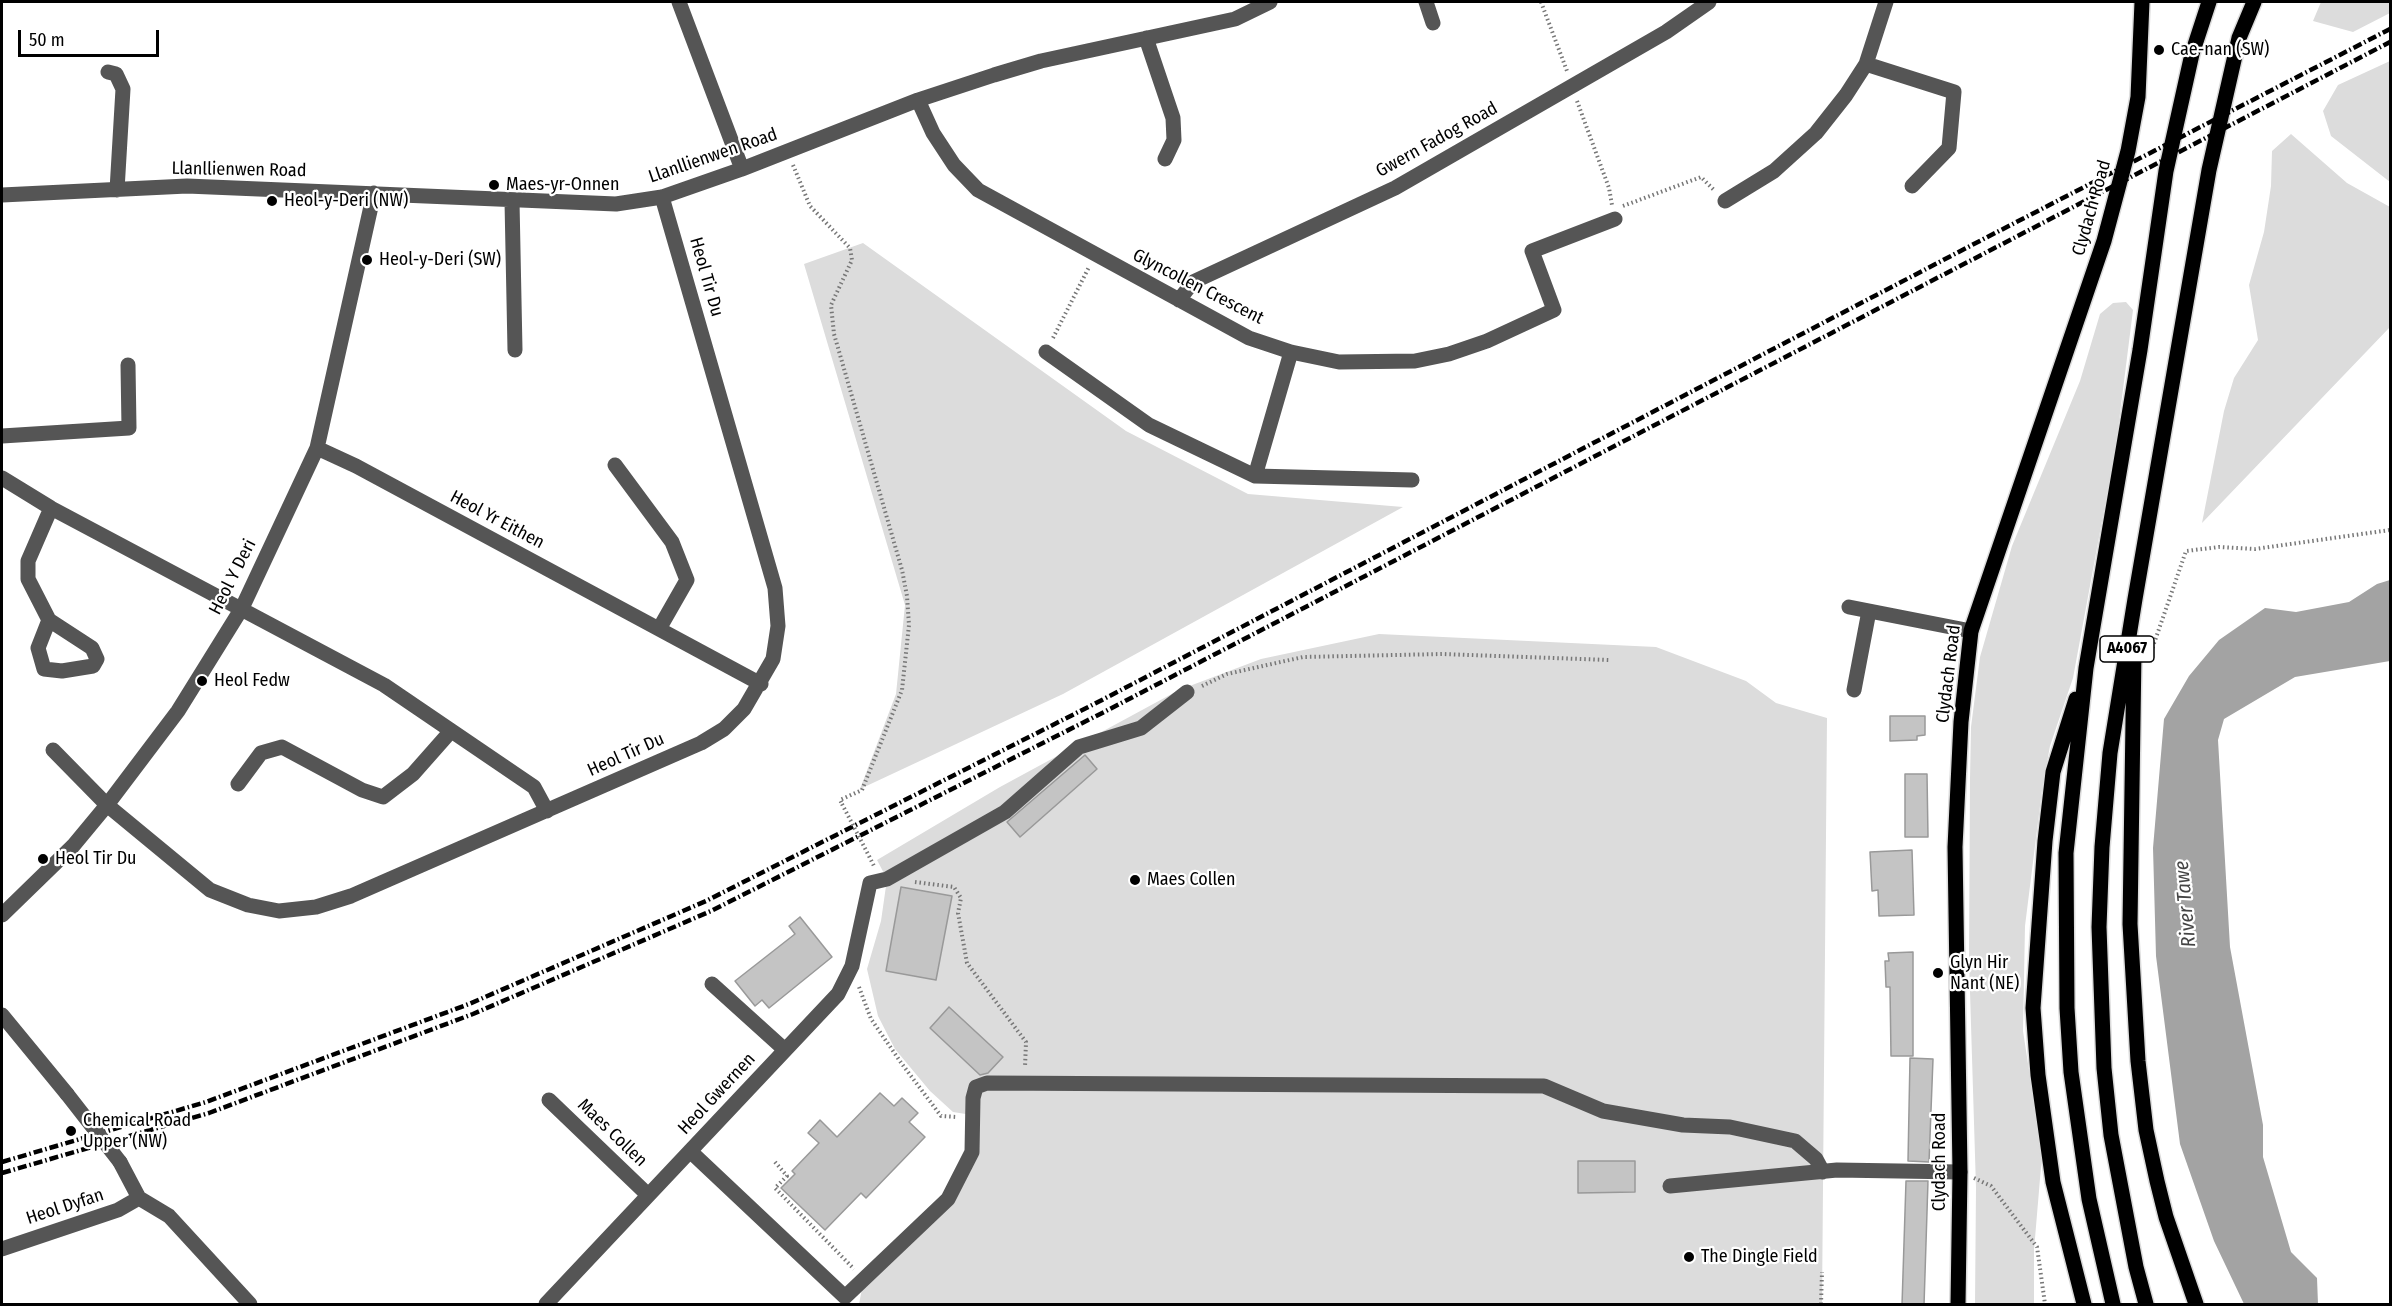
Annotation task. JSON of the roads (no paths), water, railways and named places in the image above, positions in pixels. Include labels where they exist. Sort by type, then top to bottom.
[{"type":"main road","name":"Clydach Road","points":[[1958,1305],[1960,1172],[1955,848],[1961,722],[1971,631],[2104,241],[2126,163],[2138,97],[2142,2]]},
{"type":"main road","name":"A4067","points":[[2113,1305],[2086,1178],[2071,1072],[2067,1008],[2066,853],[2086,668],[2166,171],[2192,54],[2210,2]]},
{"type":"main road","name":"A4067","points":[[2146,1305],[2136,1267],[2111,1135],[2100,1005],[2102,847],[2110,753],[2209,170],[2239,38],[2254,2]]},
{"type":"main road","points":[[2135,599],[2130,924],[2138,1061],[2146,1130],[2157,1181],[2166,1217],[2196,1305]]},
{"type":"main road","points":[[2084,1305],[2053,1182],[2038,1075],[2033,1008],[2045,841],[2053,772],[2086,668]]},
{"type":"street","points":[[679,2],[742,169]]},
{"type":"street","name":"Llanllienwen Road","points":[[2,195],[187,186],[616,204],[662,197],[742,169],[918,100],[1041,61],[1235,19],[1270,2]]},
{"type":"street","points":[[1426,2],[1433,23]]},
{"type":"street","name":"Gwern Fadog Road","points":[[1179,300],[1193,282],[1395,188],[1666,32],[1709,2]]},
{"type":"street","points":[[1725,201],[1774,171],[1816,133],[1846,95],[1866,64],[1886,2]]},
{"type":"street","points":[[1146,38],[1173,118],[1174,140],[1165,159]]},
{"type":"street","points":[[1866,64],[1954,93],[1949,148],[1912,186]]},
{"type":"street","points":[[108,72],[116,74],[123,89],[117,190]]},
{"type":"street","name":"Glyncollen Crescent","points":[[918,100],[933,133],[954,165],[978,190],[1249,338],[1291,352],[1339,362],[1415,361],[1449,354],[1487,341],[1554,310],[1532,251],[1615,219]]},
{"type":"street","name":"Heol Y Deri","points":[[2,915],[73,846],[107,805],[178,711],[242,608],[316,448],[374,193]]},
{"type":"street","name":"Heol Tir Du","points":[[53,750],[107,805],[210,890],[248,905],[279,911],[316,907],[351,896],[701,743],[724,729],[744,709],[773,659],[778,626],[775,588],[662,197]]},
{"type":"street","points":[[512,201],[515,350]]},
{"type":"street","points":[[1046,352],[1149,425],[1255,476],[1412,480]]},
{"type":"street","points":[[1255,476],[1291,352]]},
{"type":"street","points":[[2,436],[129,429],[128,365]]},
{"type":"street","name":"Heol Yr Eithen","points":[[316,448],[356,466],[760,684]]},
{"type":"street","points":[[615,465],[672,542],[687,580],[659,628]]},
{"type":"street","points":[[4,485],[242,608],[384,686],[534,787],[547,811]]},
{"type":"street","points":[[49,620],[34,595],[26,571],[34,544],[51,508]]},
{"type":"street","points":[[1849,607],[1971,631]]},
{"type":"street","points":[[1854,690],[1869,611]]},
{"type":"street","name":"Heol Gwernen","points":[[546,1305],[838,994],[852,966],[877,877],[1005,812],[1079,747],[1141,729],[1187,692]]},
{"type":"street","points":[[238,784],[261,753],[282,747],[362,790],[383,797],[413,774],[451,731]]},
{"type":"street","points":[[712,984],[786,1050]]},
{"type":"street","points":[[2,1015],[120,1162],[139,1198],[170,1216],[250,1305]]},
{"type":"street","points":[[690,1151],[845,1301],[864,1279],[948,1199],[972,1152],[973,1098],[976,1087],[987,1083],[1544,1086],[1580,1103],[1613,1113],[1683,1125],[1730,1127],[1795,1141],[1816,1159],[1823,1172]]},
{"type":"street","name":"Maes Collen","points":[[549,1100],[648,1195]]},
{"type":"street","points":[[1670,1186],[1823,1172],[1960,1172]]},
{"type":"street","name":"Heol Dyfan","points":[[2,1249],[118,1210],[139,1198]]},
{"type":"water","name":"River Tawe","points":[[2390,580],[2390,661],[2295,677],[2224,719],[2218,740],[2230,947],[2263,1125],[2263,1157],[2291,1252],[2317,1278],[2318,1304],[2244,1304],[2214,1241],[2180,1144],[2156,956],[2153,848],[2164,719],[2189,676],[2219,640],[2265,608],[2296,612],[2349,602],[2377,584]]},
{"type":"railway","points":[[2,1162],[206,1102],[469,1004],[706,901],[1100,701],[2390,29]]},
{"type":"railway","points":[[2,1173],[209,1113],[473,1014],[711,911],[1106,711],[2390,42]]},
{"type":"place","name":"Cae-nan (SW)","points":[[2159,50]]},
{"type":"place","name":"Maes-yr-Onnen","points":[[494,185]]},
{"type":"place","name":"Heol-y-Deri (NW)","points":[[272,201]]},
{"type":"place","name":"Heol-y-Deri (SW)","points":[[367,260]]},
{"type":"place","name":"Heol Fedw","points":[[202,681]]},
{"type":"place","name":"Heol Tir Du","points":[[43,859]]},
{"type":"place","name":"Maes Collen","points":[[1135,880]]},
{"type":"place","name":"Glyn Hir Nant (NE)","points":[[1938,973]]},
{"type":"place","name":"Chemical Road Upper (NW)","points":[[71,1131]]},
{"type":"place","name":"The Dingle Field","points":[[1689,1257]]}]
